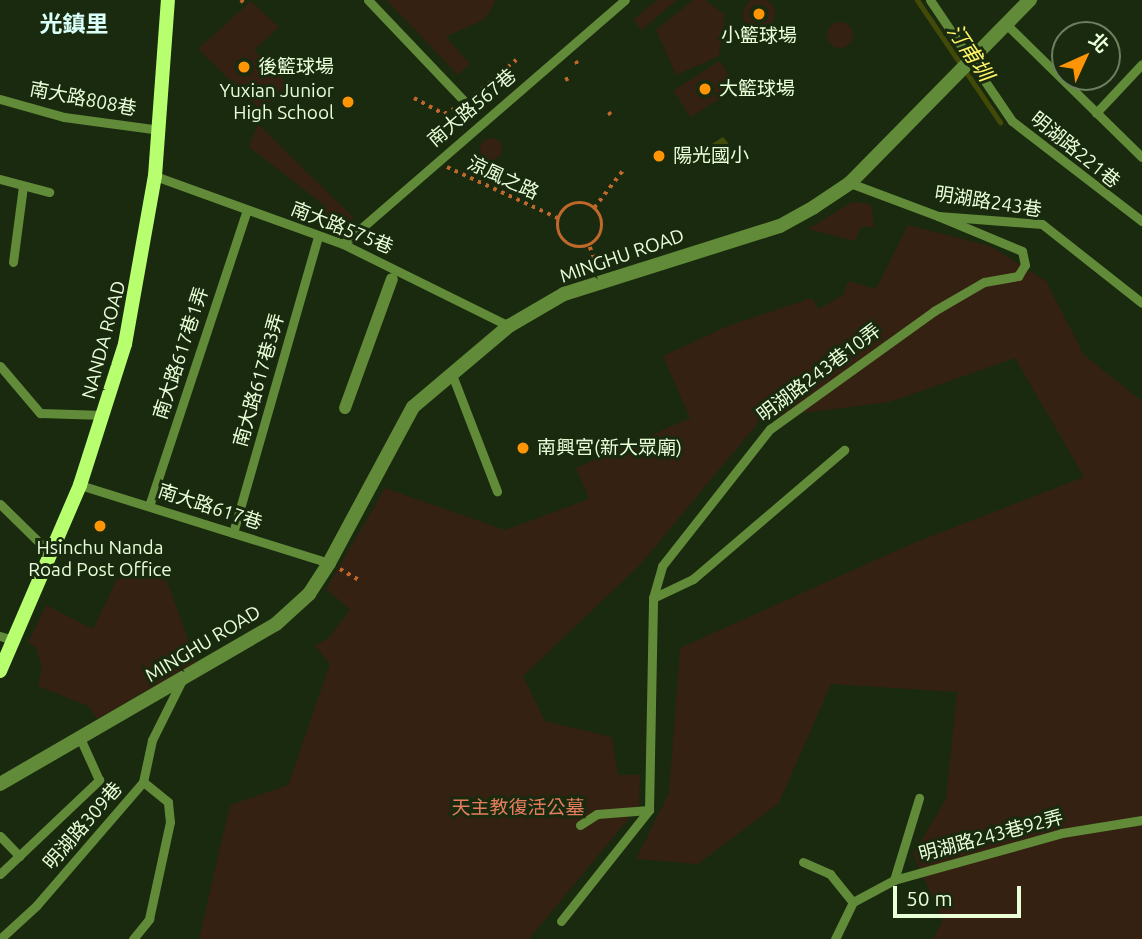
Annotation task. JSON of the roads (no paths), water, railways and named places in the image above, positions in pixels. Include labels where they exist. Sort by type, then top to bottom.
[{"type":"main road","name":"NANDA ROAD","points":[[0,671],[7,638],[51,554],[80,485],[104,415],[143,264],[160,130],[167,0]]},
{"type":"street","name":"MINGHU ROAD","points":[[0,784],[276,624],[309,594],[329,563],[392,438],[413,407],[451,372],[509,326],[603,281],[780,226],[850,183],[972,62],[1030,0]]},
{"type":"street","points":[[345,408],[392,279]]},
{"type":"lane","points":[[368,0],[466,103]]},
{"type":"lane","name":"南大路567巷","points":[[343,244],[625,0]]},
{"type":"lane","name":"明湖路221巷","points":[[930,0],[1012,121],[1142,221]]},
{"type":"lane","points":[[1006,24],[1142,157]]},
{"type":"lane","points":[[1096,113],[1142,64]]},
{"type":"lane","name":"南大路808巷","points":[[0,99],[64,117],[160,130]]},
{"type":"lane","name":"南大路575巷","points":[[155,176],[343,244],[509,326]]},
{"type":"lane","points":[[0,179],[49,192]]},
{"type":"lane","name":"明湖路243巷","points":[[850,183],[938,216],[1042,224],[1142,303]]},
{"type":"lane","points":[[13,262],[23,186]]},
{"type":"lane","name":"南大路617巷1弄","points":[[149,506],[247,210]]},
{"type":"lane","name":"明湖路243巷10弄","points":[[649,810],[653,598],[662,566],[770,429],[934,311],[984,282],[1018,276],[1025,265],[1022,251],[938,216]]},
{"type":"lane","name":"南大路617巷3弄","points":[[233,533],[318,236]]},
{"type":"lane","points":[[0,366],[40,413],[104,415]]},
{"type":"lane","points":[[451,372],[497,491]]},
{"type":"lane","points":[[653,598],[692,579],[844,450]]},
{"type":"lane","name":"南大路617巷","points":[[80,485],[329,563]]},
{"type":"lane","points":[[0,504],[51,554]]},
{"type":"lane","name":"明湖路309巷","points":[[0,939],[45,897],[143,782],[152,740],[182,679]]},
{"type":"lane","points":[[0,874],[99,780],[80,738]]},
{"type":"lane","points":[[133,939],[149,919],[170,822],[168,802],[143,782]]},
{"type":"lane","points":[[894,880],[919,798]]},
{"type":"lane","points":[[580,825],[597,814],[649,810]]},
{"type":"lane","points":[[561,920],[649,810]]},
{"type":"lane","name":"明湖路243巷92弄","points":[[853,902],[894,880],[1062,833],[1142,820]]},
{"type":"lane","points":[[0,836],[19,856]]},
{"type":"lane","points":[[803,862],[830,874],[853,902],[835,939]]},
{"type":"waterway","name":"汀甫圳","points":[[917,0],[1000,122]]},
{"type":"place","name":"小籃球場","points":[[759,14]]},
{"type":"place","name":"後籃球場","points":[[244,67]]},
{"type":"place","name":"大籃球場","points":[[705,89]]},
{"type":"place","name":"Yuxian Junior High School","points":[[348,102]]},
{"type":"place","name":"陽光國小","points":[[659,156]]},
{"type":"place","name":"南興宮(新大眾廟)","points":[[523,448]]},
{"type":"place","name":"Hsinchu Nanda Road Post Office","points":[[100,526]]},
{"type":"district","name":"光鎮里","points":[[74,24]]},
{"type":"park label","name":"天主教復活公墓","points":[[518,808]]}]
